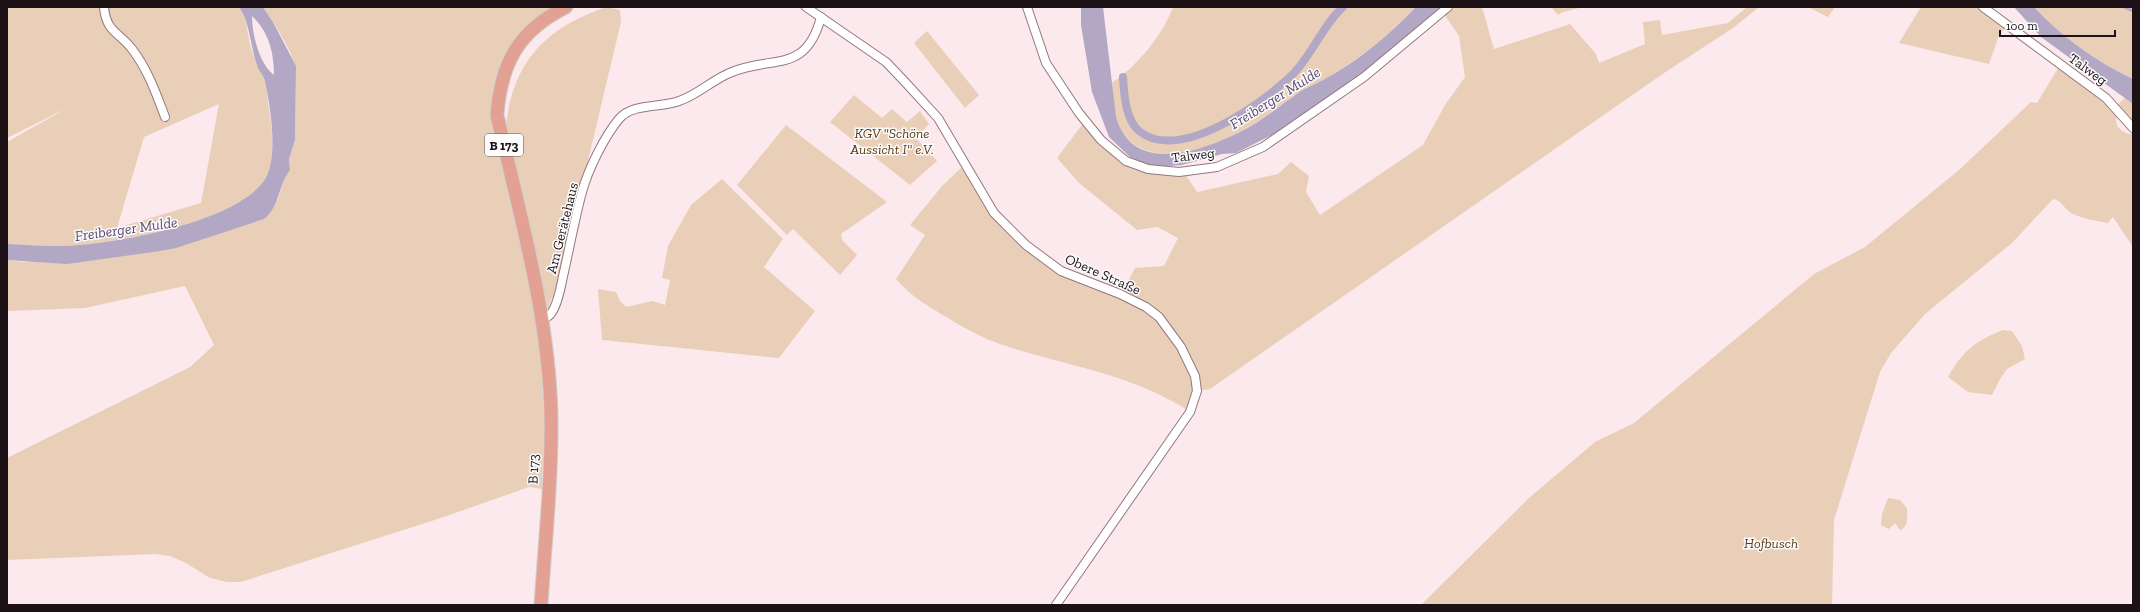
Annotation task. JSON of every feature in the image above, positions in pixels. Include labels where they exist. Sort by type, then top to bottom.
[{"type":"main road","name":"B 173","points":[[541,605],[549,484],[551,414],[542,319],[497,115],[499,88],[507,62],[525,36],[552,14],[566,7]]},
{"type":"street","points":[[104,7],[108,26],[132,49],[152,82],[165,117]]},
{"type":"street","name":"Obere Straße","points":[[806,7],[886,62],[938,118],[978,189],[994,213],[1007,227],[1044,260],[1061,271],[1120,294],[1146,308],[1169,328],[1190,364],[1197,391],[1190,412],[1056,605]]},
{"type":"street","name":"Talweg","points":[[1027,7],[1046,63],[1079,113],[1101,140],[1126,161],[1148,169],[1179,172],[1217,167],[1262,147],[1364,77],[1448,7]]},
{"type":"street","name":"Talweg","points":[[1984,7],[2106,98],[2133,128]]},
{"type":"street","name":"Am Gerätehaus","points":[[542,319],[552,312],[560,288],[582,192],[588,176],[599,152],[619,119],[636,110],[679,101],[730,72],[764,63],[787,61],[799,54],[811,42],[817,31],[821,17]]},
{"type":"green space","points":[[7,7],[239,7],[242,12],[252,51],[266,84],[273,143],[271,164],[268,174],[263,182],[249,196],[229,208],[178,227],[151,234],[100,243],[71,246],[7,244],[7,142],[67,108],[7,138]],"holes":[[[219,104],[201,203],[117,228],[144,137]]]},
{"type":"green space","points":[[263,7],[555,7],[548,10],[523,32],[508,50],[498,73],[492,106],[538,322],[545,426],[542,489],[529,487],[441,518],[241,582],[227,582],[210,578],[186,563],[170,556],[155,554],[7,560],[7,458],[190,367],[214,345],[185,286],[85,308],[7,311],[7,260],[25,262],[197,240],[264,219],[278,199],[285,176],[290,170],[289,159],[295,140],[296,71],[288,48]]},
{"type":"green space","points":[[607,7],[620,10],[621,22],[557,291],[551,300],[548,310],[506,127],[510,104],[516,84],[525,66],[536,50],[566,25],[585,15]]},
{"type":"green space","points":[[1173,7],[1416,7],[1395,28],[1360,56],[1336,73],[1307,88],[1242,131],[1206,147],[1187,152],[1168,154],[1150,151],[1134,144],[1120,130],[1114,114],[1112,83],[1140,59],[1163,28]]},
{"type":"green space","points":[[1448,7],[1482,7],[1494,49],[1570,24],[1596,54],[1599,63],[1645,44],[1643,22],[1660,20],[1662,35],[1728,23],[1747,7],[1759,7],[1733,28],[1664,73],[1210,389],[1197,391],[1190,412],[1148,389],[1126,381],[1009,347],[982,337],[957,324],[922,302],[896,279],[925,235],[910,225],[943,185],[962,167],[1003,224],[1053,266],[1093,283],[1126,285],[1135,268],[1164,266],[1178,238],[1157,227],[1137,230],[1079,183],[1057,158],[1084,122],[1126,161],[1187,172],[1187,177],[1197,192],[1278,174],[1291,162],[1309,176],[1306,192],[1320,215],[1423,145],[1445,105],[1465,77],[1459,36],[1442,11]]},
{"type":"green space","points":[[1551,7],[1583,7],[1563,12],[1558,15]]},
{"type":"green space","points":[[1808,7],[1835,7],[1828,17]]},
{"type":"green space","points":[[1921,7],[1979,7],[2005,28],[1999,35],[1989,64],[1899,43]]},
{"type":"green space","points":[[2034,7],[2133,7],[2133,79],[2080,48]]},
{"type":"green space","points":[[927,31],[979,95],[965,108],[914,43]]},
{"type":"green space","name":"Hofbusch","points":[[2060,65],[2114,108],[2125,98],[2133,104],[2133,128],[2118,113],[2116,120],[2122,131],[2129,134],[2133,133],[2133,247],[2113,217],[2108,223],[2090,220],[2070,213],[2059,202],[2053,199],[2012,243],[1925,314],[1891,353],[1880,372],[1834,520],[1832,605],[1421,605],[1529,498],[1595,442],[1634,423],[1814,274],[1865,247],[1959,170],[2031,102],[2037,103]]},
{"type":"green space","name":"KGV \"Schöne Aussicht I\" e.V.","points":[[854,95],[882,118],[892,109],[907,122],[920,111],[929,124],[916,138],[937,161],[910,185],[830,122]]},
{"type":"green space","points":[[786,125],[887,202],[841,234],[842,240],[857,255],[840,275],[793,229],[787,235],[737,185]]},
{"type":"green space","points":[[722,179],[783,239],[764,267],[815,311],[779,358],[602,340],[598,289],[616,292],[620,301],[626,307],[653,301],[665,305],[670,280],[662,278],[668,246],[691,205]]},
{"type":"green space","points":[[2003,330],[2012,331],[2022,346],[2025,359],[2007,369],[1992,395],[1968,392],[1948,377],[1953,368],[1970,348],[1985,338]]},
{"type":"green space","points":[[1888,498],[1900,500],[1907,508],[1906,524],[1903,529],[1900,530],[1895,523],[1889,529],[1881,525],[1882,514]]},
{"type":"shaded area","points":[[239,7],[263,7],[273,22],[296,66],[295,140],[289,159],[290,170],[269,214],[264,219],[176,248],[160,251],[67,264],[7,260],[7,244],[53,246],[80,245],[124,239],[178,227],[229,208],[249,196],[263,182],[268,173],[271,161],[271,118],[265,81],[258,68],[243,13]],"holes":[[[252,16],[263,29],[272,51],[274,75],[264,64],[257,48],[253,31]]]},
{"type":"shaded area","points":[[1081,7],[1103,7],[1116,117],[1126,137],[1140,149],[1158,154],[1178,153],[1200,148],[1221,141],[1240,132],[1262,119],[1301,91],[1348,65],[1384,38],[1416,7],[1441,7],[1369,70],[1278,132],[1236,153],[1222,154],[1182,165],[1156,167],[1130,157],[1109,137],[1092,92],[1081,25]]},
{"type":"shaded area","points":[[2014,7],[2034,7],[2080,48],[2133,79],[2133,104],[2041,37]]},
{"type":"waterway","name":"Freiberger Mulde","points":[[1123,77],[1128,113],[1134,126],[1139,131],[1156,139],[1176,140],[1198,135],[1243,113],[1281,85],[1301,65],[1330,22],[1343,7]]},
{"type":"waterway","points":[[2124,7],[2133,11]]}]
